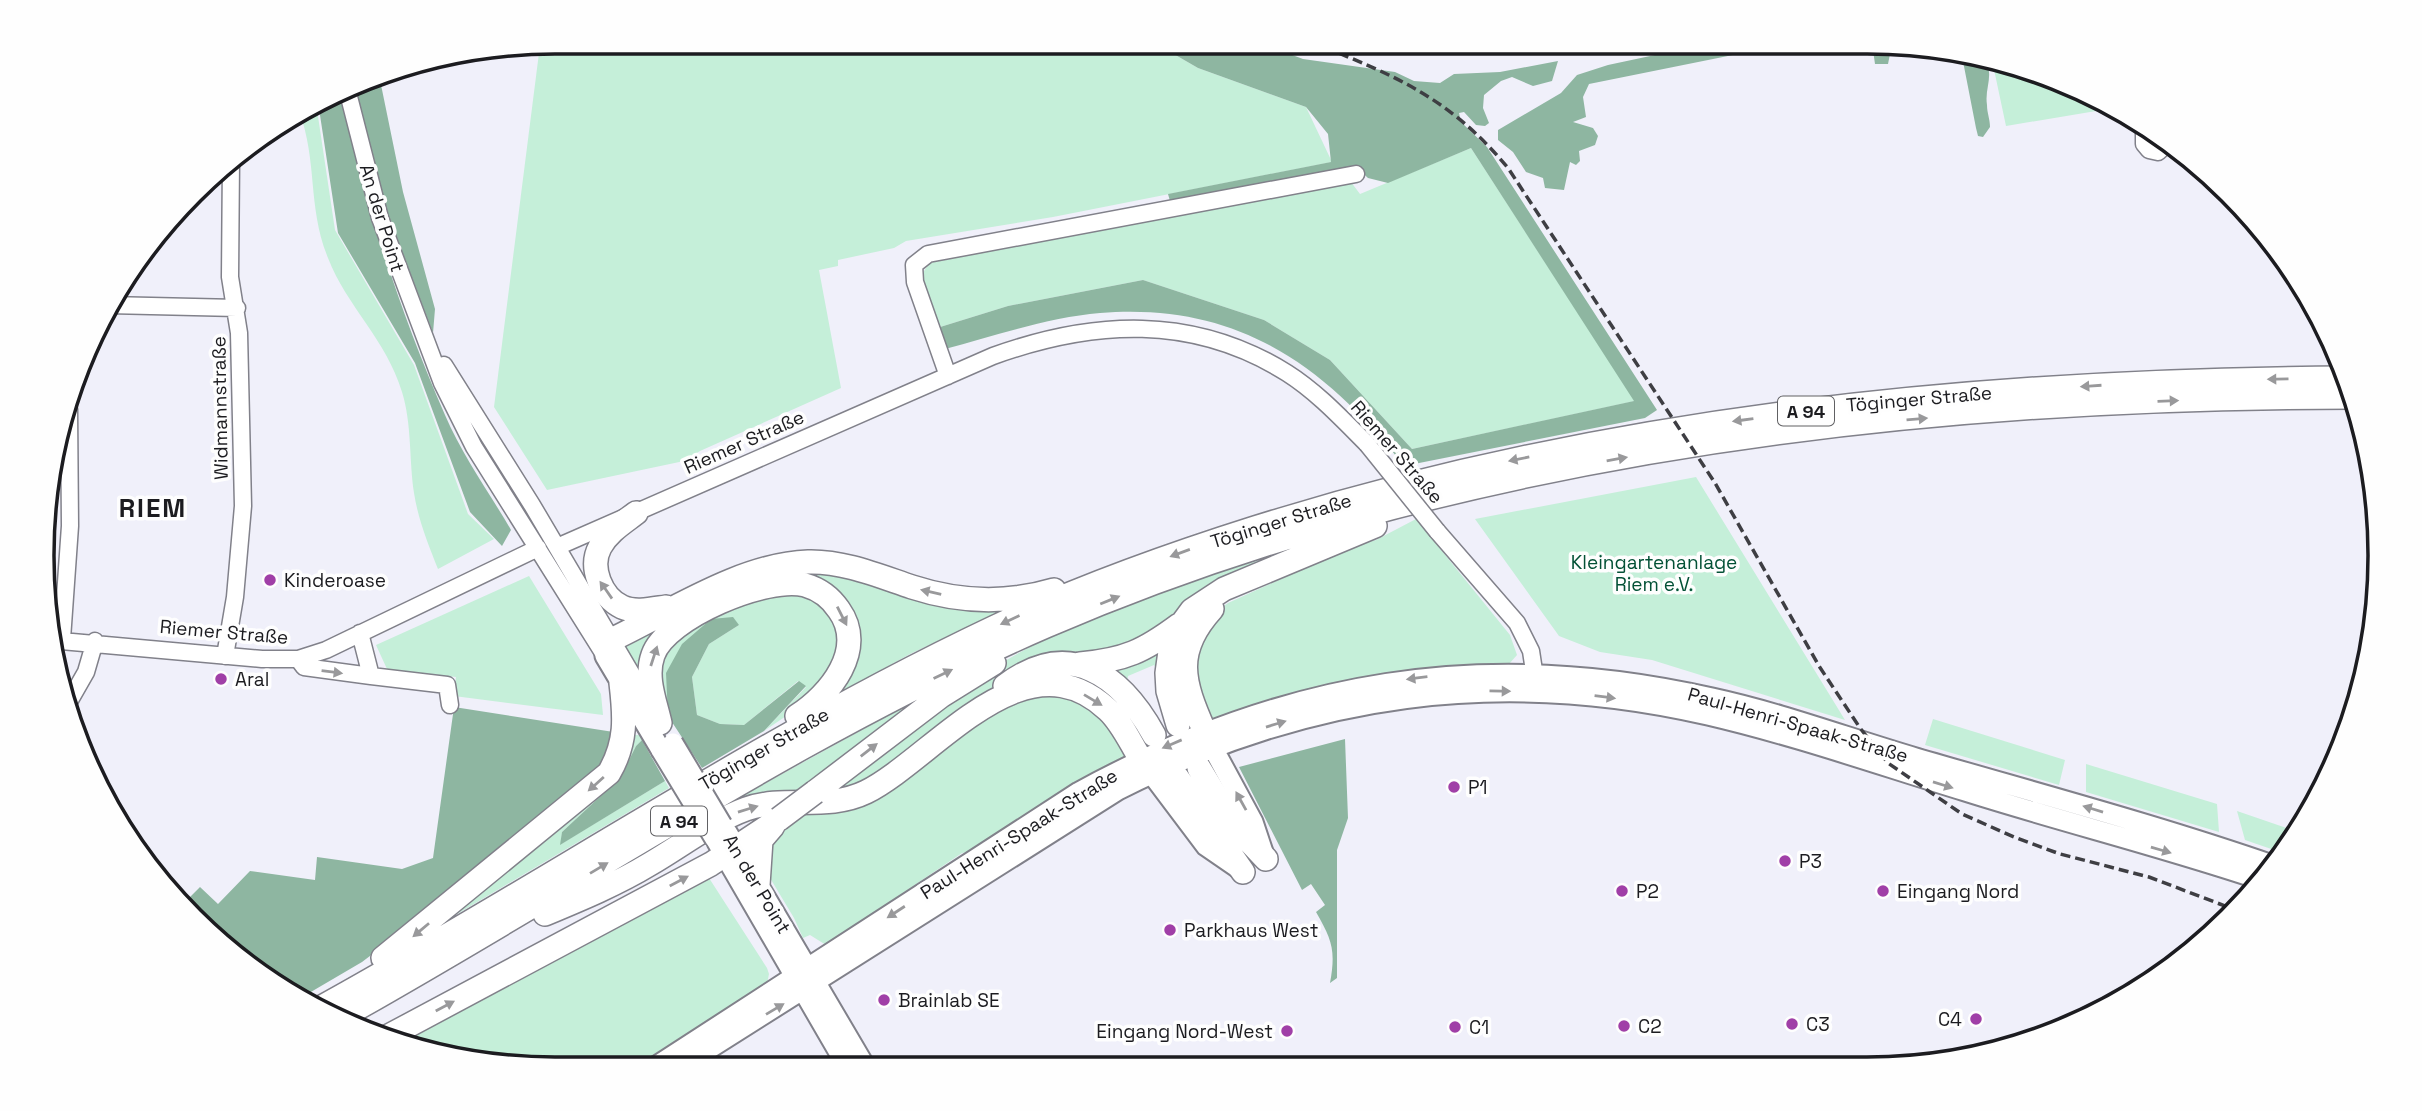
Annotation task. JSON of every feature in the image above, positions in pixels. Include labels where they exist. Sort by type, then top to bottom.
[{"type":"highway","name":"Töginger Straße","points":[[330,1003],[449,935],[751,755],[873,687],[960,643],[1118,576],[1195,548],[1382,491],[1489,465],[1690,427],[1835,407],[2004,391],[2159,382],[2335,378]]},
{"type":"highway","name":"Töginger Straße","points":[[350,1012],[477,942],[851,721],[1047,625],[1246,551],[1454,492],[1615,460],[1849,425],[2150,402],[2342,397]]},
{"type":"highway","points":[[477,942],[605,888],[737,812],[756,806],[822,804],[867,791],[1025,673],[1052,665],[1123,659],[1150,648],[1179,625],[1200,603],[1244,580],[1454,492]]},
{"type":"highway","points":[[636,513],[615,529],[599,549],[597,575],[605,593],[622,607],[635,610],[689,602]]},
{"type":"highway","points":[[608,648],[689,602],[749,574],[780,565],[810,562],[843,566],[961,599],[1007,600],[1118,576]]},
{"type":"highway","points":[[1208,738],[1188,694],[1184,671],[1186,648],[1196,626],[1244,580]]},
{"type":"highway","points":[[660,723],[650,673],[652,658],[664,636],[691,617],[763,586],[783,583],[808,586],[828,597],[842,614],[848,636],[844,666],[826,692],[803,713],[769,734],[751,755]]},
{"type":"highway","points":[[758,884],[761,840],[779,819],[941,696],[1020,647],[1047,625]]},
{"type":"highway","points":[[1178,725],[1167,673],[1172,637],[1179,625]]},
{"type":"highway","points":[[1072,664],[1092,669],[1115,682],[1137,705],[1154,735]]},
{"type":"highway","points":[[319,997],[361,974],[410,939],[609,773],[618,757],[626,725],[621,683]]},
{"type":"highway","points":[[975,710],[1027,688],[1060,687],[1080,692],[1093,697],[1110,711],[1145,766]]},
{"type":"highway","points":[[1199,768],[1233,824],[1266,859]]},
{"type":"highway","points":[[1177,777],[1243,872]]},
{"type":"highway","points":[[397,1031],[725,843],[779,819]]},
{"type":"main road","name":"An der Point","points":[[608,648],[621,683],[667,746],[806,981]]},
{"type":"main road","name":"Paul-Henri-Spaak-Straße","points":[[1027,837],[1079,792],[1305,698],[1388,682],[1454,675],[1536,682],[1710,715],[2251,877]]},
{"type":"main road","name":"Paul-Henri-Spaak-Straße","points":[[1536,682],[1597,677],[1714,698],[2263,862]]},
{"type":"main road","name":"An der Point","points":[[660,723],[667,746]]},
{"type":"main road","points":[[1208,738],[1253,822],[1266,859]]},
{"type":"main road","name":"Paul-Henri-Spaak-Straße","points":[[806,981],[1027,837],[1118,790],[1145,766]]},
{"type":"main road","points":[[1145,766],[1206,846],[1243,872]]},
{"type":"main road","points":[[1118,790],[1140,791],[1171,800]]},
{"type":"main road","name":"An der Point","points":[[725,843],[758,884],[806,981]]},
{"type":"main road","points":[[806,981],[843,1057]]},
{"type":"main road","points":[[806,981],[858,1057]]},
{"type":"main road","points":[[695,1057],[806,981]]},
{"type":"main road","points":[[673,1057],[806,981]]},
{"type":"street","name":"An der Point","points":[[349,99],[380,218],[402,285],[442,383],[474,447],[538,548],[565,578],[608,648],[660,723]]},
{"type":"street","points":[[2144,138],[2144,144],[2149,150],[2158,152],[2160,150]]},
{"type":"street","name":"Widmannstraße","points":[[225,656],[235,597],[243,506],[237,308],[230,277],[231,174]]},
{"type":"street","points":[[948,376],[915,282],[914,265],[928,254],[1356,174]]},
{"type":"street","points":[[121,305],[237,308]]},
{"type":"street","name":"Riemer Straße","points":[[556,552],[636,513],[1017,348],[1065,333],[1125,328],[1175,331],[1232,347],[1287,373],[1337,414],[1367,444],[1437,531],[1517,623],[1527,639],[1536,682]]},
{"type":"street","name":"An der Point","points":[[428,344],[455,383],[556,552],[565,578]]},
{"type":"street","name":"An der Point","points":[[455,383],[495,465],[539,537],[538,548]]},
{"type":"street","points":[[59,618],[70,526],[69,434]]},
{"type":"street","points":[[538,548],[556,552]]},
{"type":"street","name":"Riemer Straße","points":[[62,639],[225,656],[298,659],[360,634],[538,548]]},
{"type":"street","points":[[360,634],[371,676]]},
{"type":"street","points":[[74,693],[86,671],[95,641]]},
{"type":"street","points":[[298,659],[304,667],[447,685],[450,705]]},
{"type":"green space","points":[[1174,54],[1198,68],[1306,107],[1332,162],[1053,217],[906,241],[894,248],[838,260],[838,266],[819,270],[841,388],[700,451],[684,461],[547,490],[494,407],[539,55]]},
{"type":"green space","points":[[1174,54],[1289,54],[1303,59],[1395,72],[1414,81],[1440,83],[1454,74],[1500,72],[1558,61],[1552,81],[1533,86],[1512,77],[1501,81],[1484,95],[1483,108],[1489,123],[1485,126],[1476,125],[1464,112],[1459,113],[1461,122],[1487,147],[1657,410],[1645,418],[1404,466],[1374,430],[1309,370],[1273,347],[1235,330],[1194,318],[1149,312],[1081,315],[945,349],[937,328],[1008,306],[1143,280],[1264,320],[1330,360],[1412,449],[1634,401],[1471,148],[1388,183],[1368,178],[1356,167],[1170,201],[1168,194],[1331,162],[1328,134],[1306,107],[1198,68]]},
{"type":"green space","points":[[1660,54],[1738,54],[1589,84],[1583,97],[1586,117],[1573,122],[1593,128],[1598,136],[1595,145],[1579,151],[1580,161],[1576,165],[1570,162],[1564,190],[1545,188],[1543,178],[1526,172],[1513,152],[1498,140],[1498,130],[1561,93],[1577,75]]},
{"type":"green space","points":[[1874,54],[1890,55],[1888,64],[1875,64]]},
{"type":"green space","points":[[1964,64],[1988,69],[1987,108],[1990,127],[1983,137],[1978,136]]},
{"type":"green space","points":[[1994,71],[2058,92],[2097,111],[2006,126]]},
{"type":"green space","points":[[381,86],[403,192],[435,309],[433,333],[381,196],[357,95]]},
{"type":"green space","points":[[342,102],[372,215],[428,376],[452,430],[511,530],[502,546],[470,512],[415,363],[338,233],[320,113]]},
{"type":"green space","points":[[318,114],[335,230],[414,365],[468,514],[494,539],[438,569],[416,503],[402,392],[377,339],[345,292],[328,258],[317,220],[303,123]]},
{"type":"green space","points":[[1471,148],[1635,401],[1412,449],[1330,360],[1264,320],[1143,280],[1008,306],[937,328],[921,276],[929,263],[1351,182],[1360,194]]},
{"type":"green space","name":"Kleingartenanlage Riem e.V.","points":[[1696,477],[1845,720],[1652,660],[1600,652],[1559,636],[1475,519]]},
{"type":"green space","points":[[1416,519],[1510,635],[1517,655],[1509,664],[1214,720],[1205,713],[1190,671],[1215,612],[1228,603],[1356,545],[1376,540]]},
{"type":"green space","points":[[1322,541],[1174,620],[1142,645],[1006,679],[868,784],[823,795],[956,692],[1040,642],[1118,607]]},
{"type":"green space","points":[[819,569],[941,597],[1019,603],[910,654],[831,698],[843,681],[856,650],[857,640],[852,619],[841,599],[825,584],[811,578],[773,577]]},
{"type":"green space","points":[[529,576],[601,694],[603,715],[454,696],[456,677],[387,669],[376,645]]},
{"type":"green space","points":[[773,577],[722,596],[669,626],[656,638],[646,656],[646,690],[622,646],[628,639],[721,595]]},
{"type":"green space","points":[[772,590],[821,598],[841,630],[834,673],[795,710],[764,731],[806,687],[798,681],[744,725],[720,724],[697,715],[692,677],[709,644],[739,625],[711,619],[668,716],[657,684],[658,654],[712,614],[722,615],[733,605]]},
{"type":"green space","points":[[733,617],[739,625],[709,644],[692,677],[697,715],[720,724],[744,725],[799,681],[806,686],[764,731],[702,768],[668,716],[666,673],[682,644],[711,619]]},
{"type":"green space","points":[[1167,640],[1160,676],[1154,665],[1128,676],[1127,682],[1103,666]]},
{"type":"green space","points":[[954,679],[790,798],[727,811],[724,806]]},
{"type":"green space","points":[[1056,691],[1090,704],[1126,747],[1123,761],[976,851],[962,853],[826,945],[810,935],[803,938],[767,873],[768,840],[801,815],[829,812],[1023,694]]},
{"type":"green space","points":[[454,707],[620,733],[599,770],[436,906],[362,962],[310,993],[250,953],[190,897],[200,887],[218,904],[250,871],[315,880],[317,857],[402,869],[433,858]]},
{"type":"green space","points":[[1933,719],[2065,760],[2059,785],[1925,745]]},
{"type":"green space","points":[[629,735],[639,735],[642,740],[636,746],[620,778],[562,832],[561,844],[665,781],[669,788],[432,929]]},
{"type":"green space","points":[[1345,739],[1348,818],[1337,850],[1337,978],[1330,983],[1333,962],[1331,946],[1316,912],[1325,905],[1311,884],[1302,890],[1239,767]]},
{"type":"green space","points":[[642,740],[665,781],[560,845],[562,832],[620,778],[636,746]]},
{"type":"green space","points":[[2086,764],[2217,804],[2219,832],[2086,792]]},
{"type":"green space","points":[[2237,811],[2287,828],[2272,849],[2245,840]]},
{"type":"green space","points":[[709,878],[769,974],[766,989],[654,1057],[523,1056],[458,1047],[414,1036],[511,979]]},
{"type":"railway","points":[[1340,54],[1394,78],[1442,106],[1464,123],[1508,168],[1715,483],[1819,666],[1860,728],[1888,763],[1962,814],[2014,837],[2060,854],[2149,877],[2225,906]]},
{"type":"place","name":"Kinderoase","points":[[270,580]]},
{"type":"place","name":"Aral","points":[[221,679]]},
{"type":"place","name":"P1","points":[[1454,787]]},
{"type":"place","name":"P3","points":[[1785,861]]},
{"type":"place","name":"P2","points":[[1622,891]]},
{"type":"place","name":"Eingang Nord","points":[[1883,891]]},
{"type":"place","name":"Parkhaus West","points":[[1170,930]]},
{"type":"place","name":"Brainlab SE","points":[[884,1000]]},
{"type":"place","name":"C4","points":[[1976,1019]]},
{"type":"place","name":"C3","points":[[1792,1024]]},
{"type":"place","name":"C2","points":[[1624,1026]]},
{"type":"place","name":"C1","points":[[1455,1027]]},
{"type":"place","name":"Eingang Nord-West","points":[[1287,1031]]},
{"type":"district","name":"RIEM","points":[[153,508]]}]
